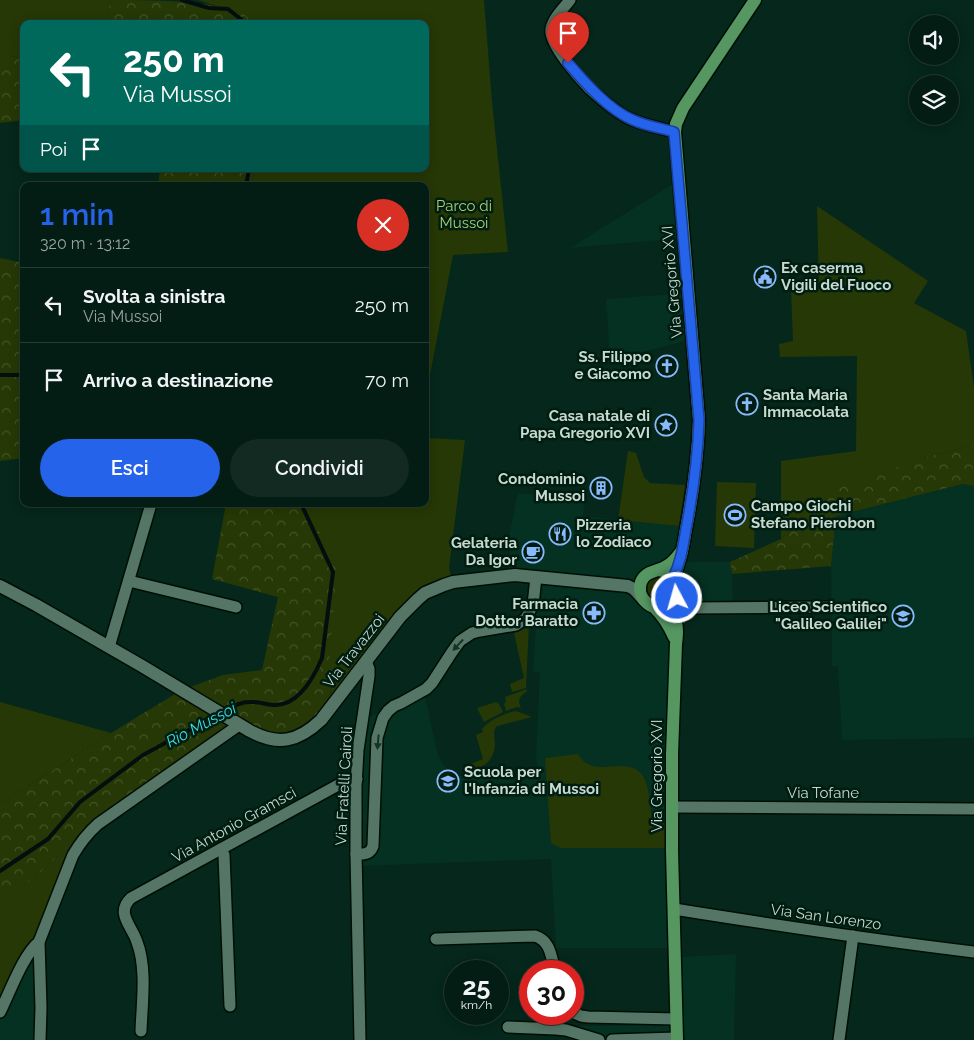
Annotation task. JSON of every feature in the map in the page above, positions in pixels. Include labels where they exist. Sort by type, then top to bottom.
[{"type":"main road","points":[[674,132],[683,108],[755,0]]},
{"type":"main road","name":"Via Gregorio XVI","points":[[673,578],[682,549],[699,437],[674,132]]},
{"type":"main road","points":[[659,570],[664,571],[673,578],[677,588],[672,600],[659,607],[648,603],[641,594],[641,583],[648,574],[670,564],[682,549]]},
{"type":"main road","name":"Via Gregorio XVI","points":[[672,600],[672,614],[678,631],[672,754],[677,1039]]},
{"type":"main road","name":"Via Gregorio XVI","points":[[648,603],[660,613],[670,627],[676,644]]},
{"type":"street","points":[[568,1],[554,21],[551,37],[578,75],[590,88],[632,120],[674,132]]},
{"type":"street","points":[[109,647],[150,507]]},
{"type":"street","name":"Via Travazzoi","points":[[0,586],[109,647],[256,734],[276,740],[289,740],[304,734],[321,720],[400,617],[418,599],[433,589],[453,582],[515,575],[628,586]]},
{"type":"street","name":"Via Fratelli Cairoli","points":[[356,854],[367,853],[372,850],[373,846],[377,738],[383,718],[394,706],[432,684],[460,641],[480,630],[516,625],[526,618],[532,605],[536,577]]},
{"type":"street","points":[[628,586],[637,583],[643,578]]},
{"type":"street","points":[[129,581],[236,606]]},
{"type":"street","points":[[628,586],[634,589],[648,603]]},
{"type":"street","points":[[672,600],[687,608],[827,607]]},
{"type":"street","name":"Via Gregorio XVI","points":[[678,631],[682,614],[687,608]]},
{"type":"street","name":"Via Fratelli Cairoli","points":[[360,1040],[356,854],[357,779],[358,750],[369,676],[366,661]]},
{"type":"street","points":[[40,1040],[39,942],[73,856],[84,838],[106,818],[236,723]]},
{"type":"street","name":"Via Antonio Gramsci","points":[[141,1031],[141,954],[137,941],[124,916],[124,908],[127,901],[340,784],[357,779]]},
{"type":"street","name":"Via Tofane","points":[[672,807],[974,809]]},
{"type":"street","points":[[221,849],[224,855],[230,1006]]},
{"type":"street","name":"Via San Lorenzo","points":[[674,909],[974,952]]},
{"type":"street","points":[[436,940],[534,936],[544,940],[547,944],[551,960]]},
{"type":"street","points":[[839,1040],[853,936]]},
{"type":"street","points":[[0,1012],[27,956],[39,942]]},
{"type":"street","points":[[584,1016],[676,1019]]},
{"type":"street","points":[[508,1028],[566,1030],[599,1040]]},
{"type":"street","points":[[612,1040],[677,1039]]},
{"type":"shaded area","points":[[676,182],[682,238],[570,248]]},
{"type":"shaded area","points":[[687,293],[692,339],[610,361],[606,299]]},
{"type":"shaded area","name":"Liceo Scientifico \"Galileo Galilei\"","points":[[963,484],[974,486],[974,738],[842,740],[838,666],[832,666],[831,566],[836,516]]},
{"type":"shaded area","points":[[518,493],[585,499],[583,516],[687,527],[682,562],[730,562],[733,611],[677,610],[678,948],[556,948],[551,859],[358,866],[356,786],[366,719],[423,688],[438,755],[445,767],[458,776],[538,776],[536,757],[540,672],[533,672],[539,579],[510,578],[510,531]]},
{"type":"shaded area","points":[[43,942],[43,1040],[0,1040],[0,1004]]},
{"type":"shaded area","points":[[736,954],[734,1040],[579,1040],[579,1026],[679,1024],[678,957]]},
{"type":"green space","points":[[0,0],[111,0],[105,20],[20,20],[20,59],[0,52]]},
{"type":"green space","points":[[111,0],[143,0],[218,6],[245,15],[249,20],[105,20]]},
{"type":"green space","name":"Parco di Mussoi","points":[[198,0],[484,0],[492,102],[508,252],[453,255],[429,380],[429,182],[252,182],[254,172],[429,172],[429,20],[249,20],[245,15]]},
{"type":"green space","points":[[0,52],[20,59],[20,120],[0,123]]},
{"type":"green space","points":[[160,172],[254,172],[252,182],[158,182]]},
{"type":"green space","points":[[817,206],[928,281],[914,303],[966,331],[974,388],[974,445],[923,458],[799,523],[781,539],[781,461],[856,451],[857,356],[780,357],[779,344],[793,341],[791,291],[819,289]]},
{"type":"green space","points":[[0,258],[20,262],[20,458],[0,461]]},
{"type":"green space","points":[[429,438],[465,440],[449,568],[452,580],[432,585],[332,701],[307,507],[429,507]]},
{"type":"green space","points":[[974,445],[974,486],[963,484],[836,516],[831,566],[732,574],[730,562],[781,539],[828,492],[923,458]]},
{"type":"green space","points":[[628,451],[636,453],[644,477],[650,483],[685,485],[679,526],[618,520]]},
{"type":"green space","name":"Campo Giochi Stefano Pierobon","points":[[717,482],[756,483],[754,548],[715,546]]},
{"type":"green space","points":[[225,507],[308,507],[337,568],[328,676],[332,701],[310,726],[277,738],[234,725],[85,830],[42,871],[0,906],[0,804],[180,691],[223,675],[262,670],[278,597],[212,579]]},
{"type":"green space","points":[[658,577],[666,580],[669,588],[666,596],[658,599],[650,596],[647,588],[650,580]]},
{"type":"green space","points":[[529,623],[526,688],[512,692],[510,684],[524,678],[514,633],[524,629]]},
{"type":"green space","points":[[527,689],[520,698],[521,708],[517,707],[506,711],[505,697]]},
{"type":"green space","points":[[0,702],[111,733],[0,804]]},
{"type":"green space","points":[[496,702],[503,712],[484,722],[477,708]]},
{"type":"green space","points":[[515,711],[532,717],[497,726],[494,733],[495,745],[491,758],[482,766],[473,768],[473,771],[461,768],[483,759],[476,735],[483,732],[482,729],[493,720]]},
{"type":"green space","points":[[578,754],[585,762],[593,766],[630,767],[638,771],[644,778],[647,786],[651,813],[676,832],[676,848],[561,848],[551,843],[545,758]]},
{"type":"green space","points":[[85,830],[78,856],[0,1004],[0,906],[42,871]]},
{"type":"waterway","points":[[182,0],[209,8],[228,9],[242,20]]},
{"type":"waterway","points":[[247,182],[248,172]]},
{"type":"waterway","points":[[0,375],[20,375]]},
{"type":"waterway","name":"Rio Mussoi","points":[[224,711],[246,702],[276,705],[292,700],[305,688],[322,658],[333,572],[303,507]]},
{"type":"waterway","name":"Rio Mussoi","points":[[0,871],[48,839],[80,802],[143,755],[217,715]]},
{"type":"place","name":"Ex caserma Vigili del Fuoco","points":[[765,277]]},
{"type":"place","name":"Ss. Filippo e Giacomo","points":[[667,366]]},
{"type":"place","name":"Santa Maria Immacolata","points":[[747,404]]},
{"type":"place","name":"Casa natale di Papa Gregorio XVI","points":[[666,425]]},
{"type":"place","name":"Condominio Mussoi","points":[[601,488]]},
{"type":"place","name":"Campo Giochi Stefano Pierobon","points":[[735,515]]},
{"type":"place","name":"Pizzeria lo Zodiaco","points":[[560,534]]},
{"type":"place","name":"Gelateria Da Igor","points":[[533,552]]},
{"type":"place","name":"Farmacia Dottor Baratto","points":[[594,613]]},
{"type":"place","name":"Liceo Scientifico \"Galileo Galilei\"","points":[[903,616]]},
{"type":"place","name":"Scuola per l'Infanzia di Mussoi","points":[[448,781]]},
{"type":"route","points":[[568,63],[590,88],[616,110],[632,120],[674,132],[699,420],[699,437],[689,511],[679,563],[673,578],[677,588],[677,598]]}]
